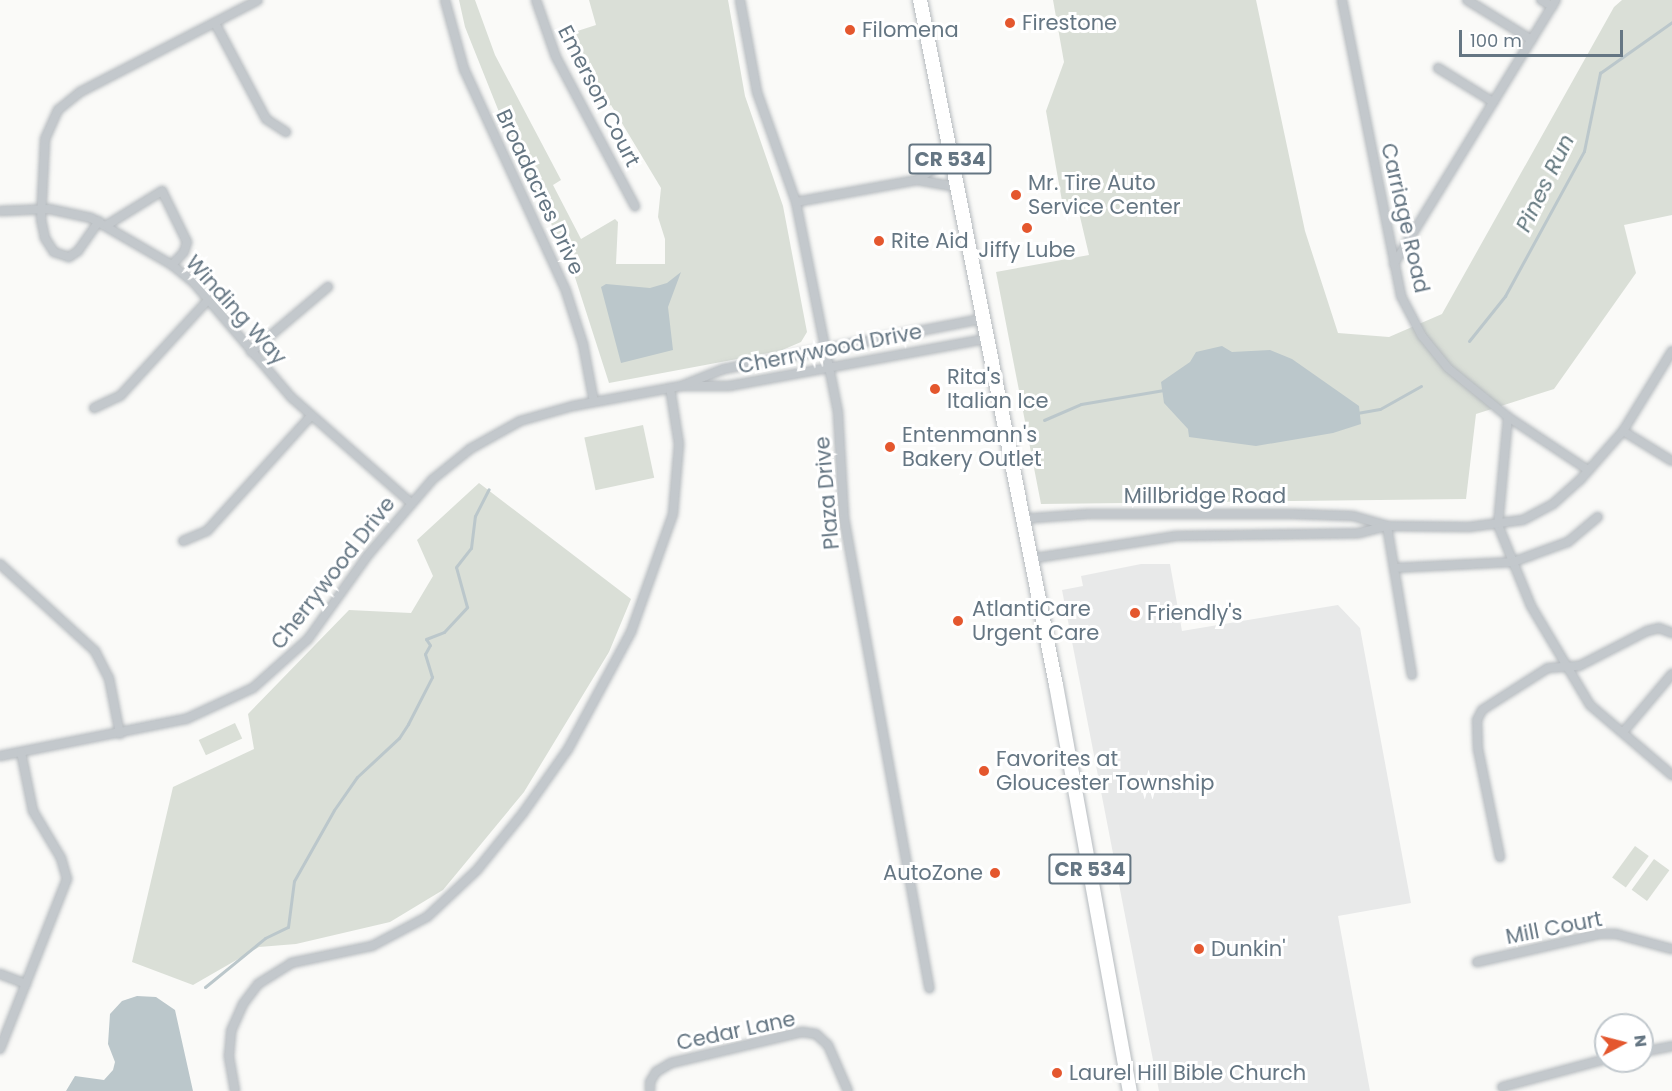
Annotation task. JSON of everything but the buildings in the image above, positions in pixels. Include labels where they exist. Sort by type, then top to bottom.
[{"type":"main road","name":"CR 534","points":[[920,0],[1130,1091]]},
{"type":"street","points":[[172,265],[181,257],[187,242],[162,190],[103,223],[78,251],[61,257],[45,238],[41,208],[45,139],[52,119],[64,103],[258,0]]},
{"type":"street","name":"Broadacres Drive","points":[[445,0],[464,69],[566,291],[583,344],[594,402]]},
{"type":"street","name":"Emerson Court","points":[[536,0],[556,57],[635,206]]},
{"type":"street","name":"Plaza Drive","points":[[740,0],[757,92],[796,202],[838,413],[844,518],[929,988]]},
{"type":"street","name":"Carriage Road","points":[[1342,0],[1401,296],[1422,336],[1448,368],[1508,417],[1588,470]]},
{"type":"street","points":[[1467,0],[1532,40]]},
{"type":"street","points":[[1394,264],[1554,3],[1541,0]]},
{"type":"street","points":[[215,22],[266,119],[286,132]]},
{"type":"street","points":[[1438,68],[1493,102]]},
{"type":"street","points":[[917,180],[950,158]]},
{"type":"street","points":[[796,202],[917,180],[955,187]]},
{"type":"street","name":"Winding Way","points":[[0,211],[41,208],[103,223],[172,265],[208,300],[250,352],[311,416],[411,503]]},
{"type":"street","points":[[250,352],[328,287]]},
{"type":"street","points":[[94,408],[120,396],[208,300]]},
{"type":"street","name":"Cherrywood Drive","points":[[0,756],[120,734],[208,712],[272,675],[308,639],[368,555],[411,503],[451,463],[482,441],[531,417],[594,402],[681,386],[724,369],[981,319]]},
{"type":"street","name":"Cherrywood Drive","points":[[681,386],[720,387],[985,339]]},
{"type":"street","name":"Millbridge Road","points":[[1029,559],[1176,536],[1359,533],[1387,526],[1498,525],[1541,512],[1588,470],[1623,431],[1672,351]]},
{"type":"street","points":[[235,1091],[229,1042],[237,1016],[258,984],[291,963],[372,946],[422,921],[477,870],[524,813],[568,749],[631,632],[673,514],[679,444],[670,388]]},
{"type":"street","points":[[183,541],[207,531],[311,416]]},
{"type":"street","points":[[1508,417],[1498,525],[1531,606],[1590,705],[1624,731],[1672,775]]},
{"type":"street","points":[[1623,431],[1672,461]]},
{"type":"street","name":"Millbridge Road","points":[[1021,519],[1088,513],[1292,514],[1353,516],[1387,526]]},
{"type":"street","points":[[1394,568],[1513,562],[1568,542],[1598,517]]},
{"type":"street","points":[[1387,526],[1412,675]]},
{"type":"street","points":[[0,564],[95,651],[109,678],[120,734]]},
{"type":"street","points":[[1500,857],[1478,749],[1477,720],[1482,710],[1548,668],[1579,666],[1647,631],[1659,628],[1672,633]]},
{"type":"street","points":[[1624,731],[1672,675]]},
{"type":"street","points":[[0,1050],[67,879],[61,858],[33,811],[21,752]]},
{"type":"street","name":"Mill Court","points":[[1477,962],[1599,934],[1616,934],[1672,948]]},
{"type":"street","points":[[0,974],[26,984]]},
{"type":"street","name":"Cedar Lane","points":[[650,1091],[650,1082],[656,1072],[671,1063],[802,1032],[816,1034],[828,1045],[848,1091]]},
{"type":"street","points":[[1654,1050],[1672,1046]]},
{"type":"street","points":[[1502,1087],[1594,1062]]},
{"type":"shaded area","points":[[459,0],[475,0],[495,55],[561,180],[553,185],[581,239],[615,219],[618,222],[616,264],[665,264],[665,239],[658,217],[661,188],[611,105],[600,110],[562,36],[596,25],[589,0],[728,0],[745,96],[783,206],[807,332],[801,342],[780,351],[609,383],[572,268],[503,122],[465,27]]},
{"type":"shaded area","points":[[1053,0],[1256,0],[1305,231],[1338,333],[1389,337],[1442,314],[1614,7],[1622,0],[1672,0],[1672,215],[1624,225],[1636,273],[1554,389],[1476,414],[1466,499],[1041,504],[996,272],[1089,255],[1077,204],[1062,201],[1046,111],[1064,62]]},
{"type":"shaded area","points":[[681,272],[668,307],[673,350],[621,363],[601,287],[606,284],[650,288],[667,283]]},
{"type":"shaded area","points":[[1222,346],[1232,352],[1270,350],[1292,359],[1359,406],[1361,424],[1333,433],[1256,446],[1189,437],[1188,429],[1164,403],[1161,382],[1190,362],[1196,352]]},
{"type":"shaded area","points":[[643,425],[654,478],[596,490],[584,437]]},
{"type":"shaded area","points":[[479,483],[631,599],[609,652],[524,792],[443,890],[390,922],[296,944],[259,947],[193,985],[132,962],[173,787],[254,749],[248,714],[349,610],[411,613],[433,576],[417,540]]},
{"type":"shaded area","points":[[1141,564],[1170,564],[1182,631],[1338,605],[1360,628],[1411,903],[1338,916],[1370,1091],[1159,1091],[1062,590],[1083,586],[1081,576]]},
{"type":"shaded area","points":[[235,723],[242,738],[206,755],[199,740]]},
{"type":"shaded area","points":[[1635,846],[1649,856],[1626,888],[1612,878]]},
{"type":"shaded area","points":[[1654,859],[1669,870],[1647,901],[1632,890]]},
{"type":"shaded area","points":[[137,996],[156,997],[175,1010],[193,1091],[66,1091],[75,1076],[104,1080],[113,1070],[115,1062],[108,1044],[110,1014],[122,1001]]},
{"type":"waterway","name":"Pines Run","points":[[1469,341],[1505,296],[1584,151],[1600,73],[1672,22]]},
{"type":"waterway","name":"Pines Run","points":[[1357,413],[1380,409],[1421,386]]},
{"type":"waterway","name":"Pines Run","points":[[1044,420],[1081,404],[1164,390]]},
{"type":"waterway","points":[[205,987],[265,938],[288,927],[294,881],[334,810],[357,777],[399,738],[408,724],[432,677],[425,654],[430,645],[426,639],[444,632],[467,607],[456,567],[471,548],[475,516],[489,489]]},
{"type":"place","name":"Firestone","points":[[1010,23]]},
{"type":"place","name":"Filomena","points":[[850,30]]},
{"type":"place","name":"Mr. Tire Auto Service Center","points":[[1016,195]]},
{"type":"place","name":"Jiffy Lube","points":[[1027,228]]},
{"type":"place","name":"Rite Aid","points":[[879,241]]},
{"type":"place","name":"Rita's Italian Ice","points":[[935,389]]},
{"type":"place","name":"Entenmann's Bakery Outlet","points":[[890,447]]},
{"type":"place","name":"Friendly's","points":[[1135,613]]},
{"type":"place","name":"AtlantiCare Urgent Care","points":[[958,621]]},
{"type":"place","name":"Favorites at Gloucester Township","points":[[984,771]]},
{"type":"place","name":"AutoZone","points":[[995,873]]},
{"type":"place","name":"Dunkin'","points":[[1199,949]]},
{"type":"place","name":"Laurel Hill Bible Church","points":[[1057,1073]]}]
